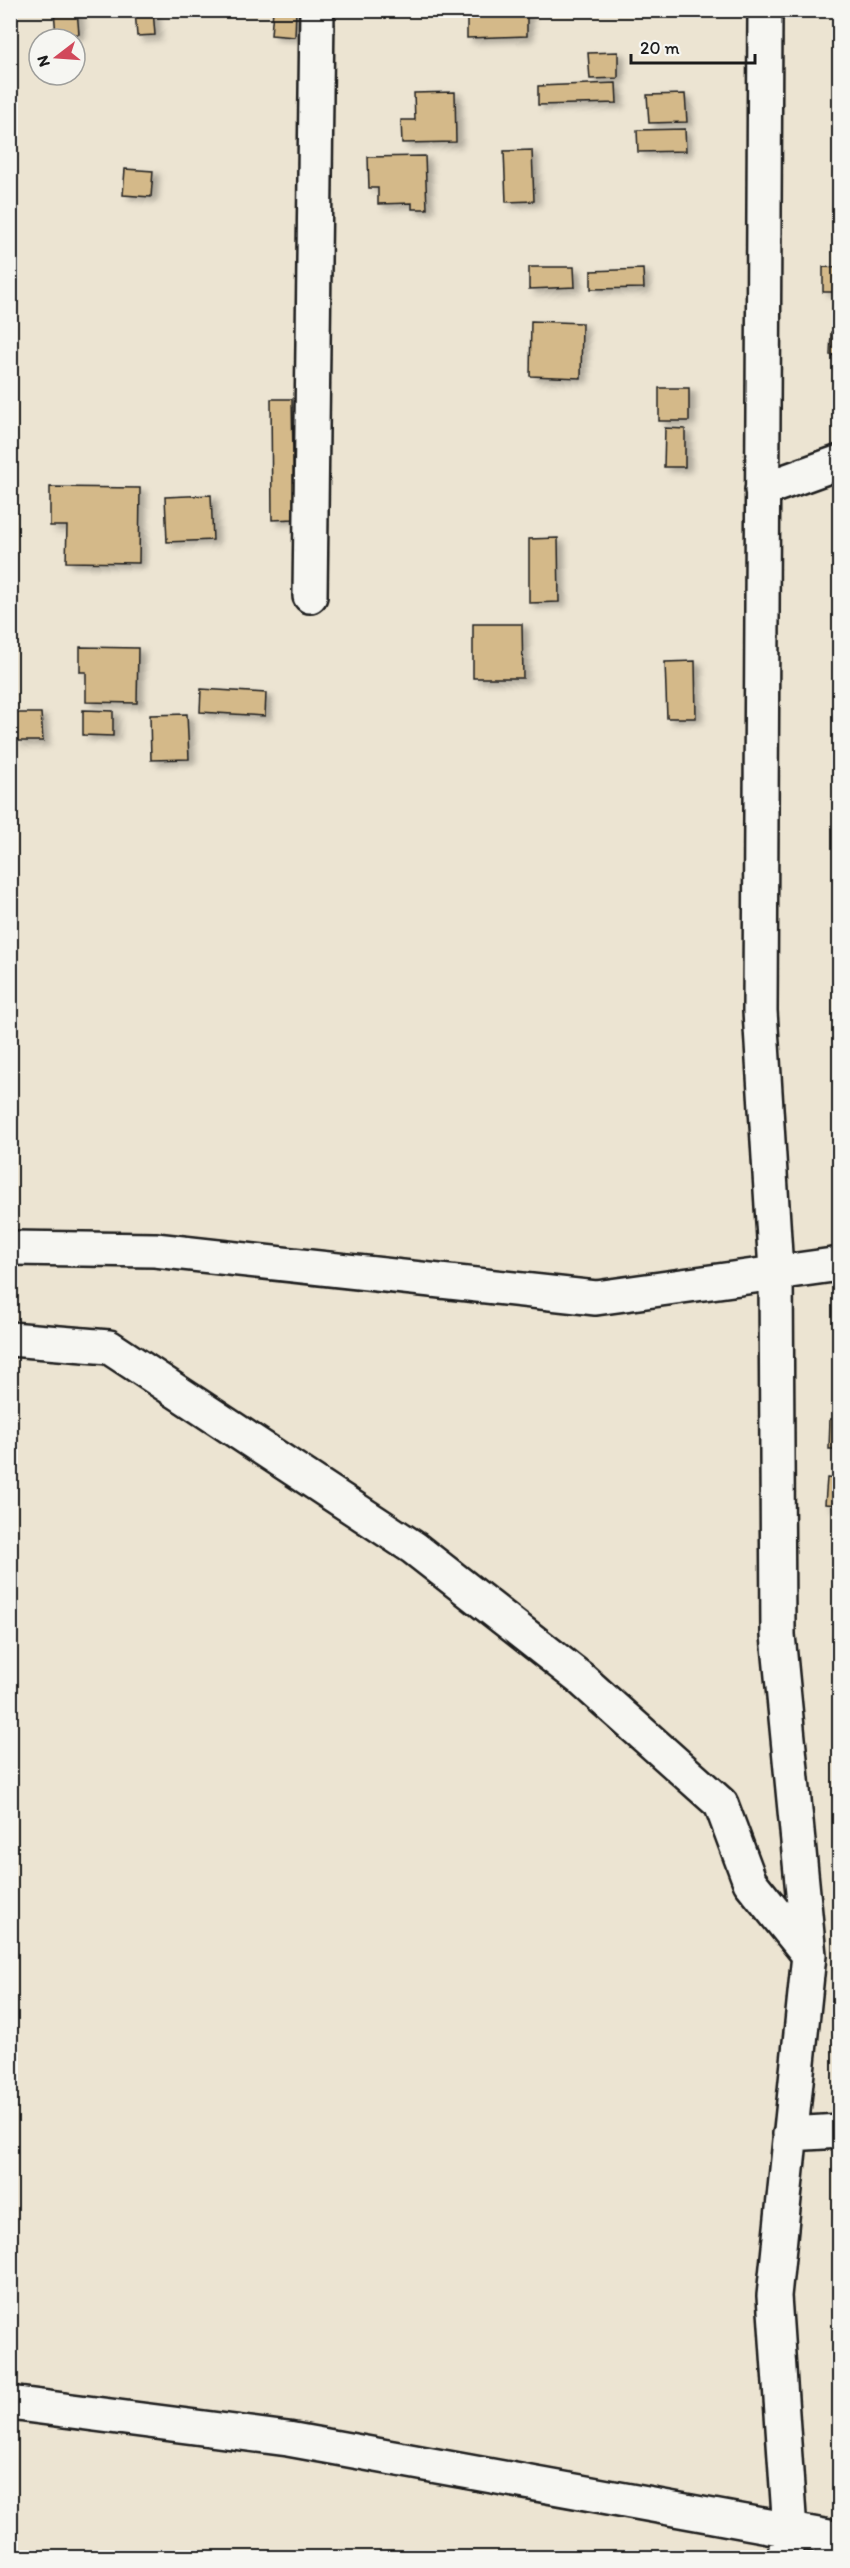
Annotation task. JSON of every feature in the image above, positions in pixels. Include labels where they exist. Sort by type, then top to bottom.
[{"type":"street","points":[[310,596],[317,10]]},
{"type":"street","points":[[765,10],[760,1011],[776,1271],[778,1635],[809,1955],[774,2296],[787,2544]]},
{"type":"street","points":[[762,490],[840,462]]},
{"type":"street","points":[[10,1248],[155,1250],[596,1298],[776,1271],[840,1264]]},
{"type":"street","points":[[10,1339],[109,1347],[414,1548],[580,1678],[721,1803],[750,1882],[809,1955]]},
{"type":"street","points":[[790,2134],[840,2131]]},
{"type":"street","points":[[10,2403],[288,2439],[787,2544],[840,2539]]},
{"type":"building","points":[[54,10],[77,10],[78,27],[55,27]]},
{"type":"building","points":[[135,10],[153,10],[155,35],[137,36]]},
{"type":"building","points":[[273,10],[296,10],[295,37],[271,35]]},
{"type":"building","points":[[467,10],[527,10],[527,36],[467,38]]},
{"type":"building","points":[[618,52],[618,78],[590,79],[588,53]]},
{"type":"building","points":[[616,83],[617,103],[538,105],[538,86]]},
{"type":"building","points":[[455,92],[456,142],[402,143],[401,120],[415,120],[414,93]]},
{"type":"building","points":[[685,94],[687,122],[649,123],[647,95]]},
{"type":"building","points":[[685,129],[686,151],[638,152],[637,130]]},
{"type":"building","points":[[532,150],[534,201],[506,202],[504,151]]},
{"type":"building","points":[[425,156],[427,209],[412,209],[412,203],[378,204],[378,188],[369,188],[368,157]]},
{"type":"building","points":[[125,169],[153,171],[151,197],[123,195]]},
{"type":"building","points":[[529,267],[574,267],[575,287],[529,289]]},
{"type":"building","points":[[823,267],[840,268],[840,292],[823,292]]},
{"type":"building","points":[[643,269],[644,288],[591,289],[591,271]]},
{"type":"building","points":[[531,321],[582,323],[581,378],[530,376]]},
{"type":"building","points":[[831,332],[840,332],[840,356],[830,355]]},
{"type":"building","points":[[659,388],[689,388],[689,421],[659,421]]},
{"type":"building","points":[[271,399],[292,399],[294,519],[272,520]]},
{"type":"building","points":[[665,428],[685,429],[685,467],[664,467]]},
{"type":"building","points":[[50,487],[140,488],[139,563],[66,562],[67,526],[50,526]]},
{"type":"building","points":[[211,495],[213,540],[167,542],[165,497]]},
{"type":"building","points":[[558,538],[559,602],[529,603],[529,539]]},
{"type":"building","points":[[473,624],[522,624],[523,678],[473,678]]},
{"type":"building","points":[[80,647],[138,648],[137,703],[86,702],[86,672],[80,672]]},
{"type":"building","points":[[695,661],[696,718],[667,718],[665,662]]},
{"type":"building","points":[[201,689],[266,693],[265,716],[200,712]]},
{"type":"building","points":[[83,710],[113,711],[113,736],[83,735]]},
{"type":"building","points":[[15,713],[41,713],[43,741],[16,741]]},
{"type":"building","points":[[187,714],[189,759],[151,760],[150,715]]},
{"type":"building","points":[[830,1419],[840,1419],[840,1449],[829,1449]]},
{"type":"building","points":[[827,1478],[840,1479],[840,1505],[825,1504]]}]
